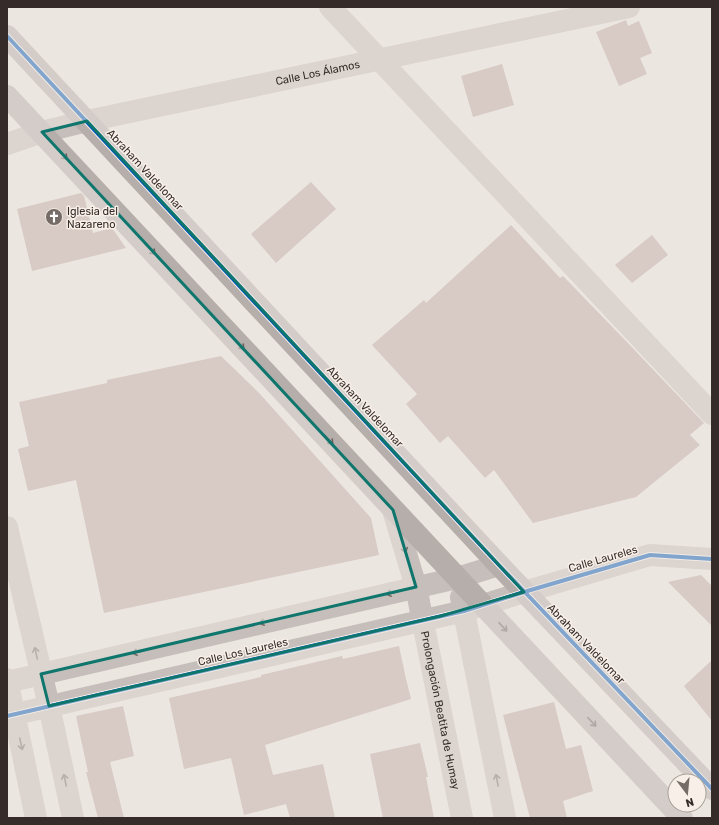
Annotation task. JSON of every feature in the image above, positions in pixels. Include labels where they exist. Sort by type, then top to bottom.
[{"type":"main road","name":"Abraham Valdelomar","points":[[7,36],[524,592],[712,789]]},
{"type":"main road","points":[[7,96],[457,578],[474,608],[682,818]]},
{"type":"street","points":[[330,7],[712,414]]},
{"type":"street","name":"Calle Los Álamos","points":[[7,144],[42,132],[87,122],[629,7]]},
{"type":"street","name":"Prolongación Beatita de Humay","points":[[394,510],[416,587],[462,818]]},
{"type":"street","points":[[7,527],[49,706],[72,818]]},
{"type":"street","name":"Calle Laureles","points":[[474,608],[650,555],[712,559]]},
{"type":"street","points":[[36,818],[11,715],[7,681],[457,578],[499,565]]},
{"type":"street","points":[[474,608],[505,818]]},
{"type":"street","name":"Calle Los Laureles","points":[[11,715],[474,608]]},
{"type":"highlighted area","points":[[87,121],[524,592],[441,616],[49,706],[41,674],[416,587],[393,510],[42,132]]},
{"type":"building","points":[[626,20],[628,26],[639,21],[652,53],[640,58],[647,74],[619,86],[596,32]]},
{"type":"building","points":[[502,64],[514,105],[473,117],[461,76]]},
{"type":"building","points":[[311,182],[336,209],[276,263],[251,234]]},
{"type":"building","name":"Iglesia del Nazareno","points":[[81,193],[84,196],[93,233],[112,228],[126,248],[32,271],[17,209]]},
{"type":"building","points":[[511,225],[560,278],[563,276],[704,423],[690,435],[700,445],[636,497],[533,523],[494,470],[485,478],[448,436],[440,443],[406,404],[417,394],[372,345],[424,300],[426,303]]},
{"type":"building","points":[[652,235],[668,255],[632,283],[615,265]]},
{"type":"building","points":[[221,356],[260,394],[371,518],[379,555],[104,613],[76,480],[28,491],[18,449],[29,446],[19,402],[107,383],[107,380]]},
{"type":"building","points":[[701,575],[712,586],[712,626],[668,582]]},
{"type":"building","points":[[399,646],[411,699],[265,745],[273,775],[323,764],[335,818],[290,818],[286,804],[244,815],[231,758],[184,769],[169,698],[261,677],[261,675],[342,656],[343,659]]},
{"type":"building","points":[[712,660],[712,721],[684,686]]},
{"type":"building","points":[[554,702],[566,749],[581,745],[593,791],[563,801],[567,818],[530,818],[503,715]]},
{"type":"building","points":[[123,706],[134,756],[110,762],[124,818],[98,818],[86,772],[88,772],[76,716]]},
{"type":"building","points":[[420,743],[428,777],[426,777],[434,818],[383,818],[370,754]]},
{"type":"cycle path","points":[[7,36],[499,565],[712,789]]},
{"type":"cycle path","points":[[7,716],[464,611],[650,555],[712,559]]},
{"type":"place","name":"Iglesia del Nazareno","points":[[54,217]]}]
